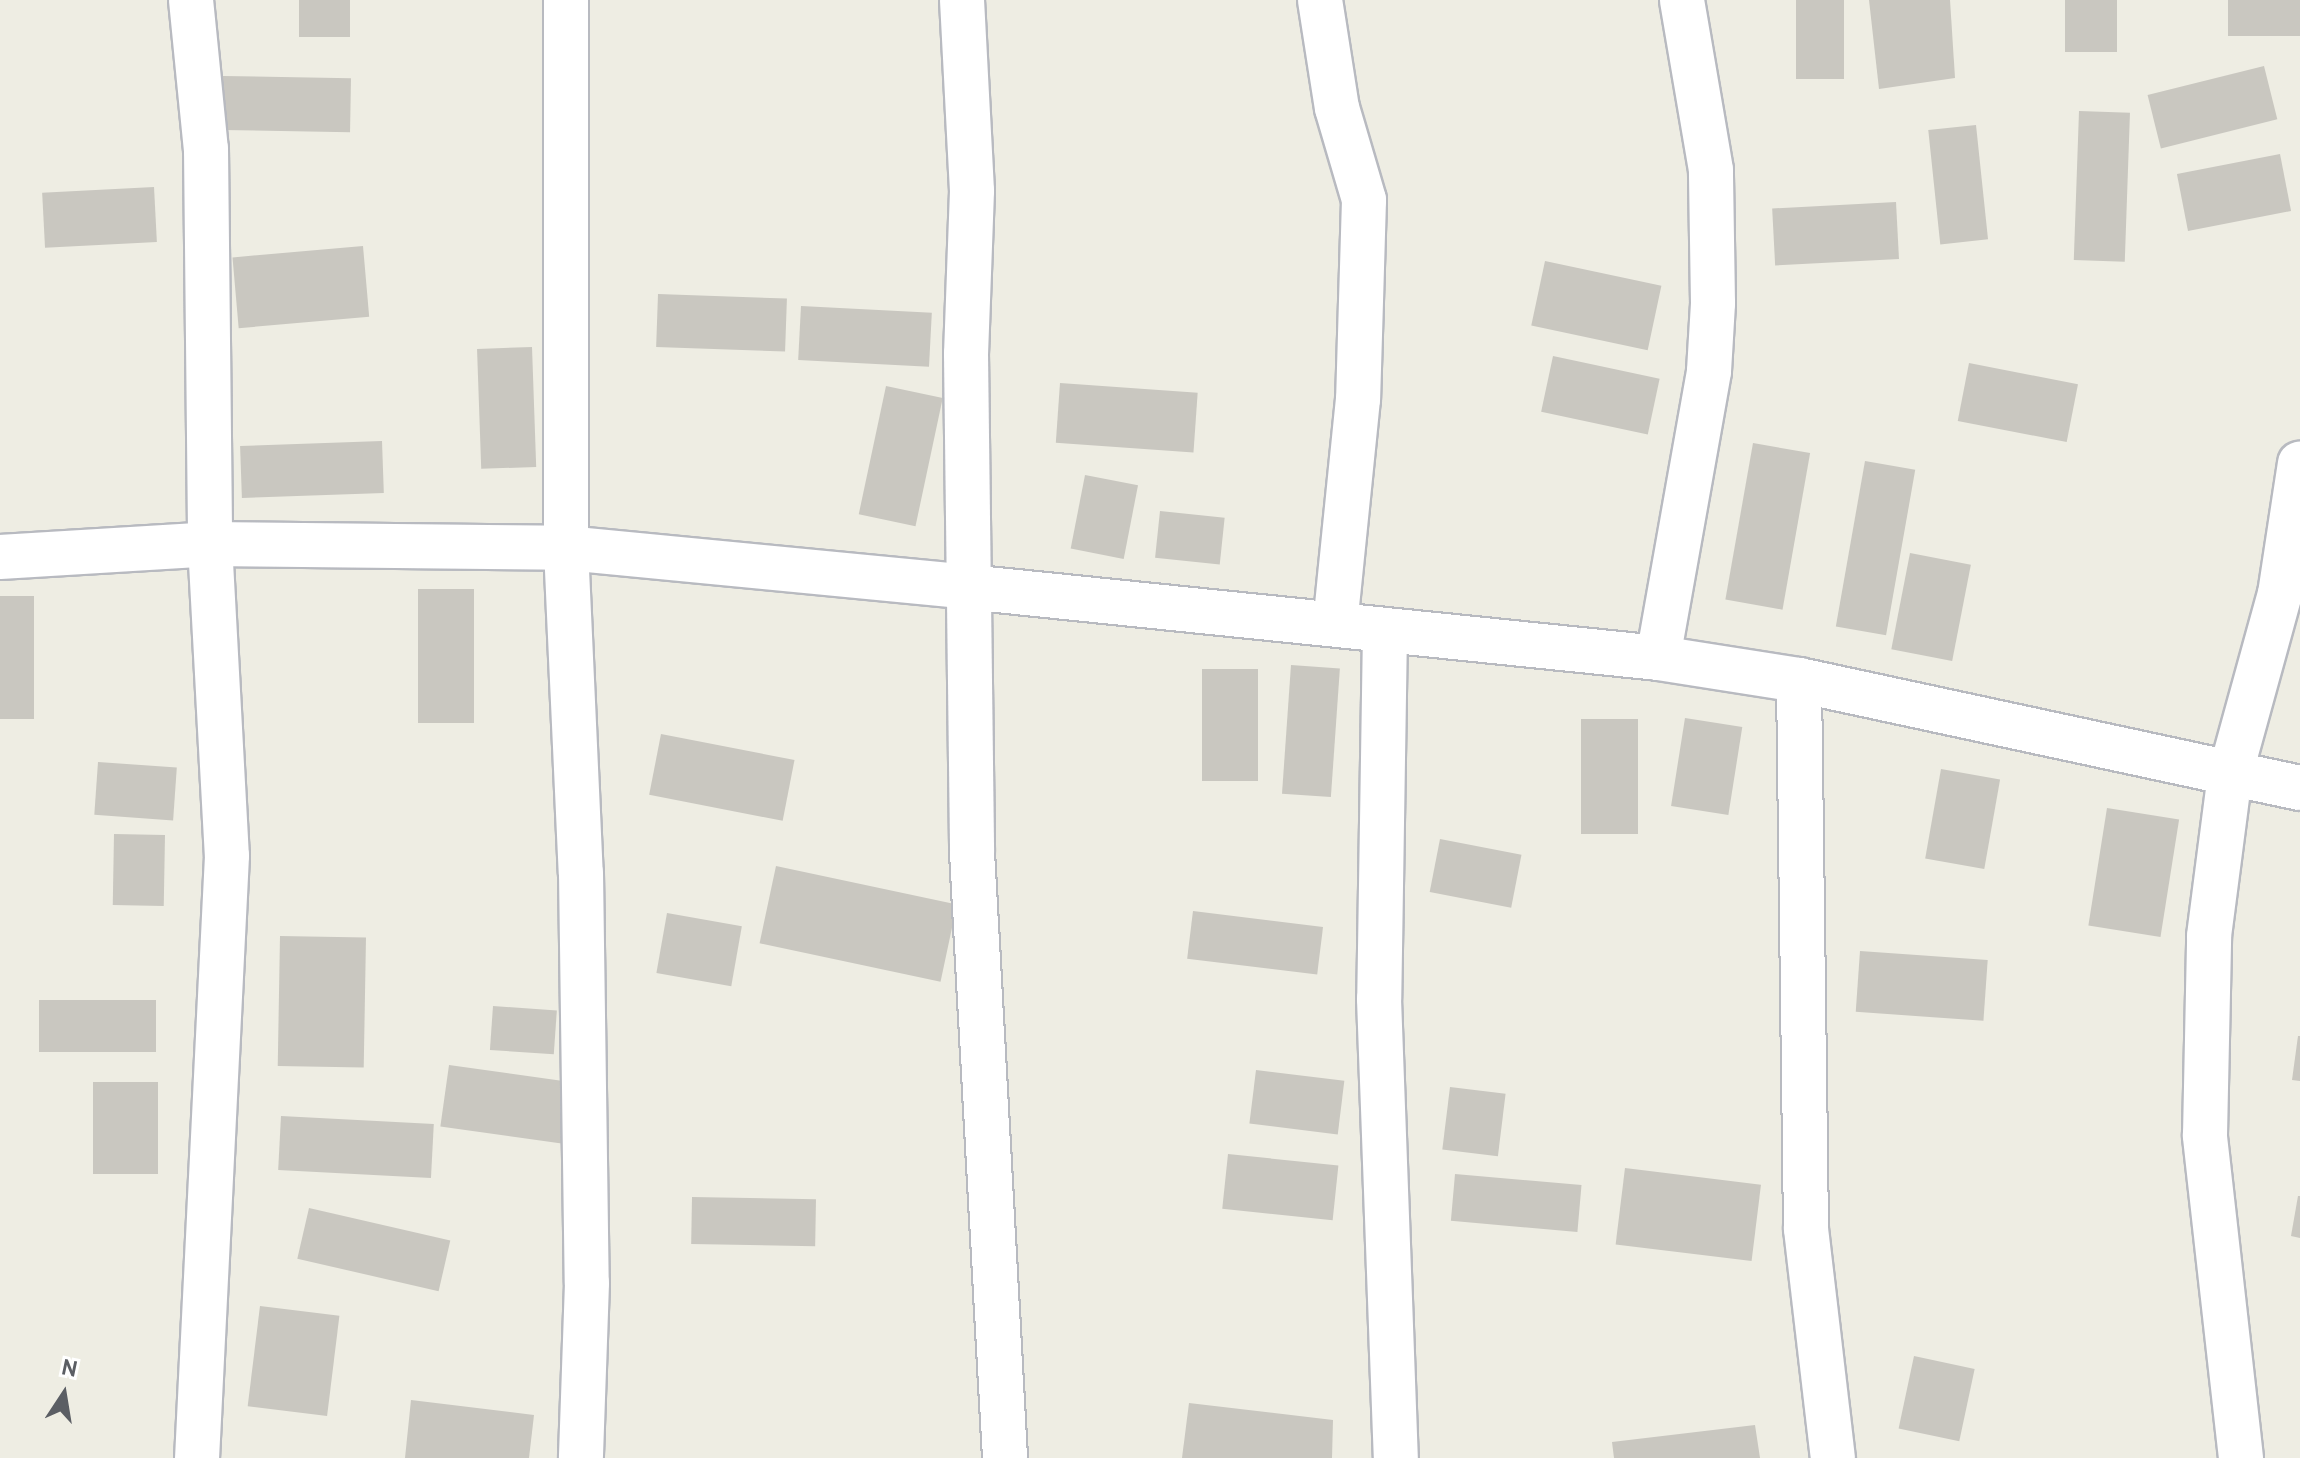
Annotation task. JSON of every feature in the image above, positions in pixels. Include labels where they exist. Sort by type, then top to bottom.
[{"type":"street","points":[[191,0],[206,149],[210,544],[227,856],[197,1458]]},
{"type":"street","points":[[566,0],[566,548],[582,889],[587,1283],[581,1458]]},
{"type":"street","points":[[962,0],[972,191],[968,587],[981,1079],[1005,1458]]},
{"type":"street","points":[[1320,0],[1337,108],[1364,200],[1358,399],[1335,624]]},
{"type":"street","points":[[1658,658],[1709,371],[1713,303],[1711,170],[1682,0]]},
{"type":"street","points":[[2241,1458],[2205,1135],[2209,936],[2230,775],[2280,594],[2300,464]]},
{"type":"street","points":[[0,557],[210,544],[566,548],[968,587],[1658,658],[1799,680],[2300,788]]},
{"type":"street","points":[[1385,631],[1379,999],[1396,1458]]},
{"type":"street","points":[[1799,680],[1806,1229],[1833,1458]]},
{"type":"building","points":[[299,0],[350,0],[350,37],[299,37]]},
{"type":"building","points":[[1796,0],[1844,0],[1844,79],[1796,79]]},
{"type":"building","points":[[1869,0],[1950,0],[1955,78],[1879,89]]},
{"type":"building","points":[[2065,0],[2117,0],[2117,52],[2065,52]]},
{"type":"building","points":[[2228,0],[2300,0],[2300,36],[2228,36]]},
{"type":"building","points":[[2264,66],[2277,119],[2161,148],[2148,95]]},
{"type":"building","points":[[223,76],[351,78],[350,132],[222,130]]},
{"type":"building","points":[[2079,111],[2130,113],[2125,262],[2074,260]]},
{"type":"building","points":[[1976,125],[1988,239],[1940,244],[1928,130]]},
{"type":"building","points":[[2280,154],[2291,211],[2188,231],[2177,174]]},
{"type":"building","points":[[154,187],[157,242],[45,248],[42,193]]},
{"type":"building","points":[[1896,202],[1899,259],[1775,265],[1772,208]]},
{"type":"building","points":[[363,246],[369,317],[239,328],[232,257]]},
{"type":"building","points":[[1545,261],[1661,286],[1648,350],[1531,326]]},
{"type":"building","points":[[658,294],[787,299],[785,351],[656,347]]},
{"type":"building","points":[[801,306],[932,313],[929,367],[798,360]]},
{"type":"building","points":[[532,347],[536,467],[481,469],[477,349]]},
{"type":"building","points":[[1553,356],[1660,379],[1648,434],[1541,412]]},
{"type":"building","points":[[1969,363],[2078,384],[2067,442],[1958,421]]},
{"type":"building","points":[[1060,383],[1198,393],[1193,452],[1056,443]]},
{"type":"building","points":[[886,386],[943,398],[915,526],[859,514]]},
{"type":"building","points":[[382,441],[384,493],[242,498],[240,446]]},
{"type":"building","points":[[1753,443],[1810,453],[1783,610],[1725,600]]},
{"type":"building","points":[[1865,461],[1915,470],[1886,635],[1836,626]]},
{"type":"building","points":[[1085,475],[1138,485],[1124,559],[1071,549]]},
{"type":"building","points":[[1160,511],[1225,518],[1220,565],[1155,558]]},
{"type":"building","points":[[1910,553],[1971,565],[1952,661],[1891,649]]},
{"type":"building","points":[[418,589],[474,589],[474,723],[418,723]]},
{"type":"building","points":[[0,596],[34,596],[34,719],[0,719]]},
{"type":"building","points":[[1291,665],[1340,668],[1331,797],[1282,794]]},
{"type":"building","points":[[1202,669],[1258,669],[1258,781],[1202,781]]},
{"type":"building","points":[[1685,718],[1742,727],[1728,815],[1671,806]]},
{"type":"building","points":[[1581,719],[1638,719],[1638,834],[1581,834]]},
{"type":"building","points":[[661,734],[795,760],[783,821],[649,795]]},
{"type":"building","points":[[98,762],[177,768],[173,820],[94,815]]},
{"type":"building","points":[[1941,769],[2000,779],[1984,869],[1925,859]]},
{"type":"building","points":[[2107,808],[2179,819],[2160,937],[2088,926]]},
{"type":"building","points":[[114,834],[165,835],[164,906],[113,905]]},
{"type":"building","points":[[1440,839],[1521,855],[1511,908],[1430,892]]},
{"type":"building","points":[[776,866],[957,904],[941,982],[760,943]]},
{"type":"building","points":[[1193,911],[1323,927],[1317,975],[1187,959]]},
{"type":"building","points":[[667,913],[742,926],[731,986],[656,973]]},
{"type":"building","points":[[280,936],[366,938],[364,1067],[278,1066]]},
{"type":"building","points":[[1860,951],[1988,960],[1983,1021],[1856,1012]]},
{"type":"building","points":[[39,1000],[156,1000],[156,1052],[39,1052]]},
{"type":"building","points":[[493,1006],[557,1010],[554,1054],[490,1050]]},
{"type":"building","points":[[2300,1036],[2300,1081],[2292,1080]]},
{"type":"building","points":[[449,1065],[574,1083],[565,1144],[440,1126]]},
{"type":"building","points":[[1256,1070],[1344,1081],[1338,1134],[1249,1124]]},
{"type":"building","points":[[93,1082],[158,1082],[158,1174],[93,1174]]},
{"type":"building","points":[[1450,1087],[1506,1094],[1498,1156],[1442,1150]]},
{"type":"building","points":[[281,1116],[434,1124],[431,1178],[278,1170]]},
{"type":"building","points":[[1228,1154],[1338,1166],[1333,1220],[1222,1209]]},
{"type":"building","points":[[1625,1168],[1761,1185],[1752,1261],[1616,1244]]},
{"type":"building","points":[[1455,1174],[1582,1185],[1577,1232],[1451,1221]]},
{"type":"building","points":[[2300,1196],[2300,1238],[2291,1236]]},
{"type":"building","points":[[692,1197],[816,1199],[815,1246],[691,1244]]},
{"type":"building","points":[[309,1208],[450,1241],[439,1291],[297,1259]]},
{"type":"building","points":[[260,1306],[339,1316],[327,1416],[248,1406]]},
{"type":"building","points":[[1914,1356],[1975,1369],[1959,1441],[1899,1428]]},
{"type":"building","points":[[411,1400],[534,1415],[529,1458],[405,1458]]},
{"type":"building","points":[[1189,1403],[1333,1420],[1332,1458],[1182,1458]]},
{"type":"building","points":[[1755,1425],[1760,1458],[1614,1458],[1612,1442]]}]
